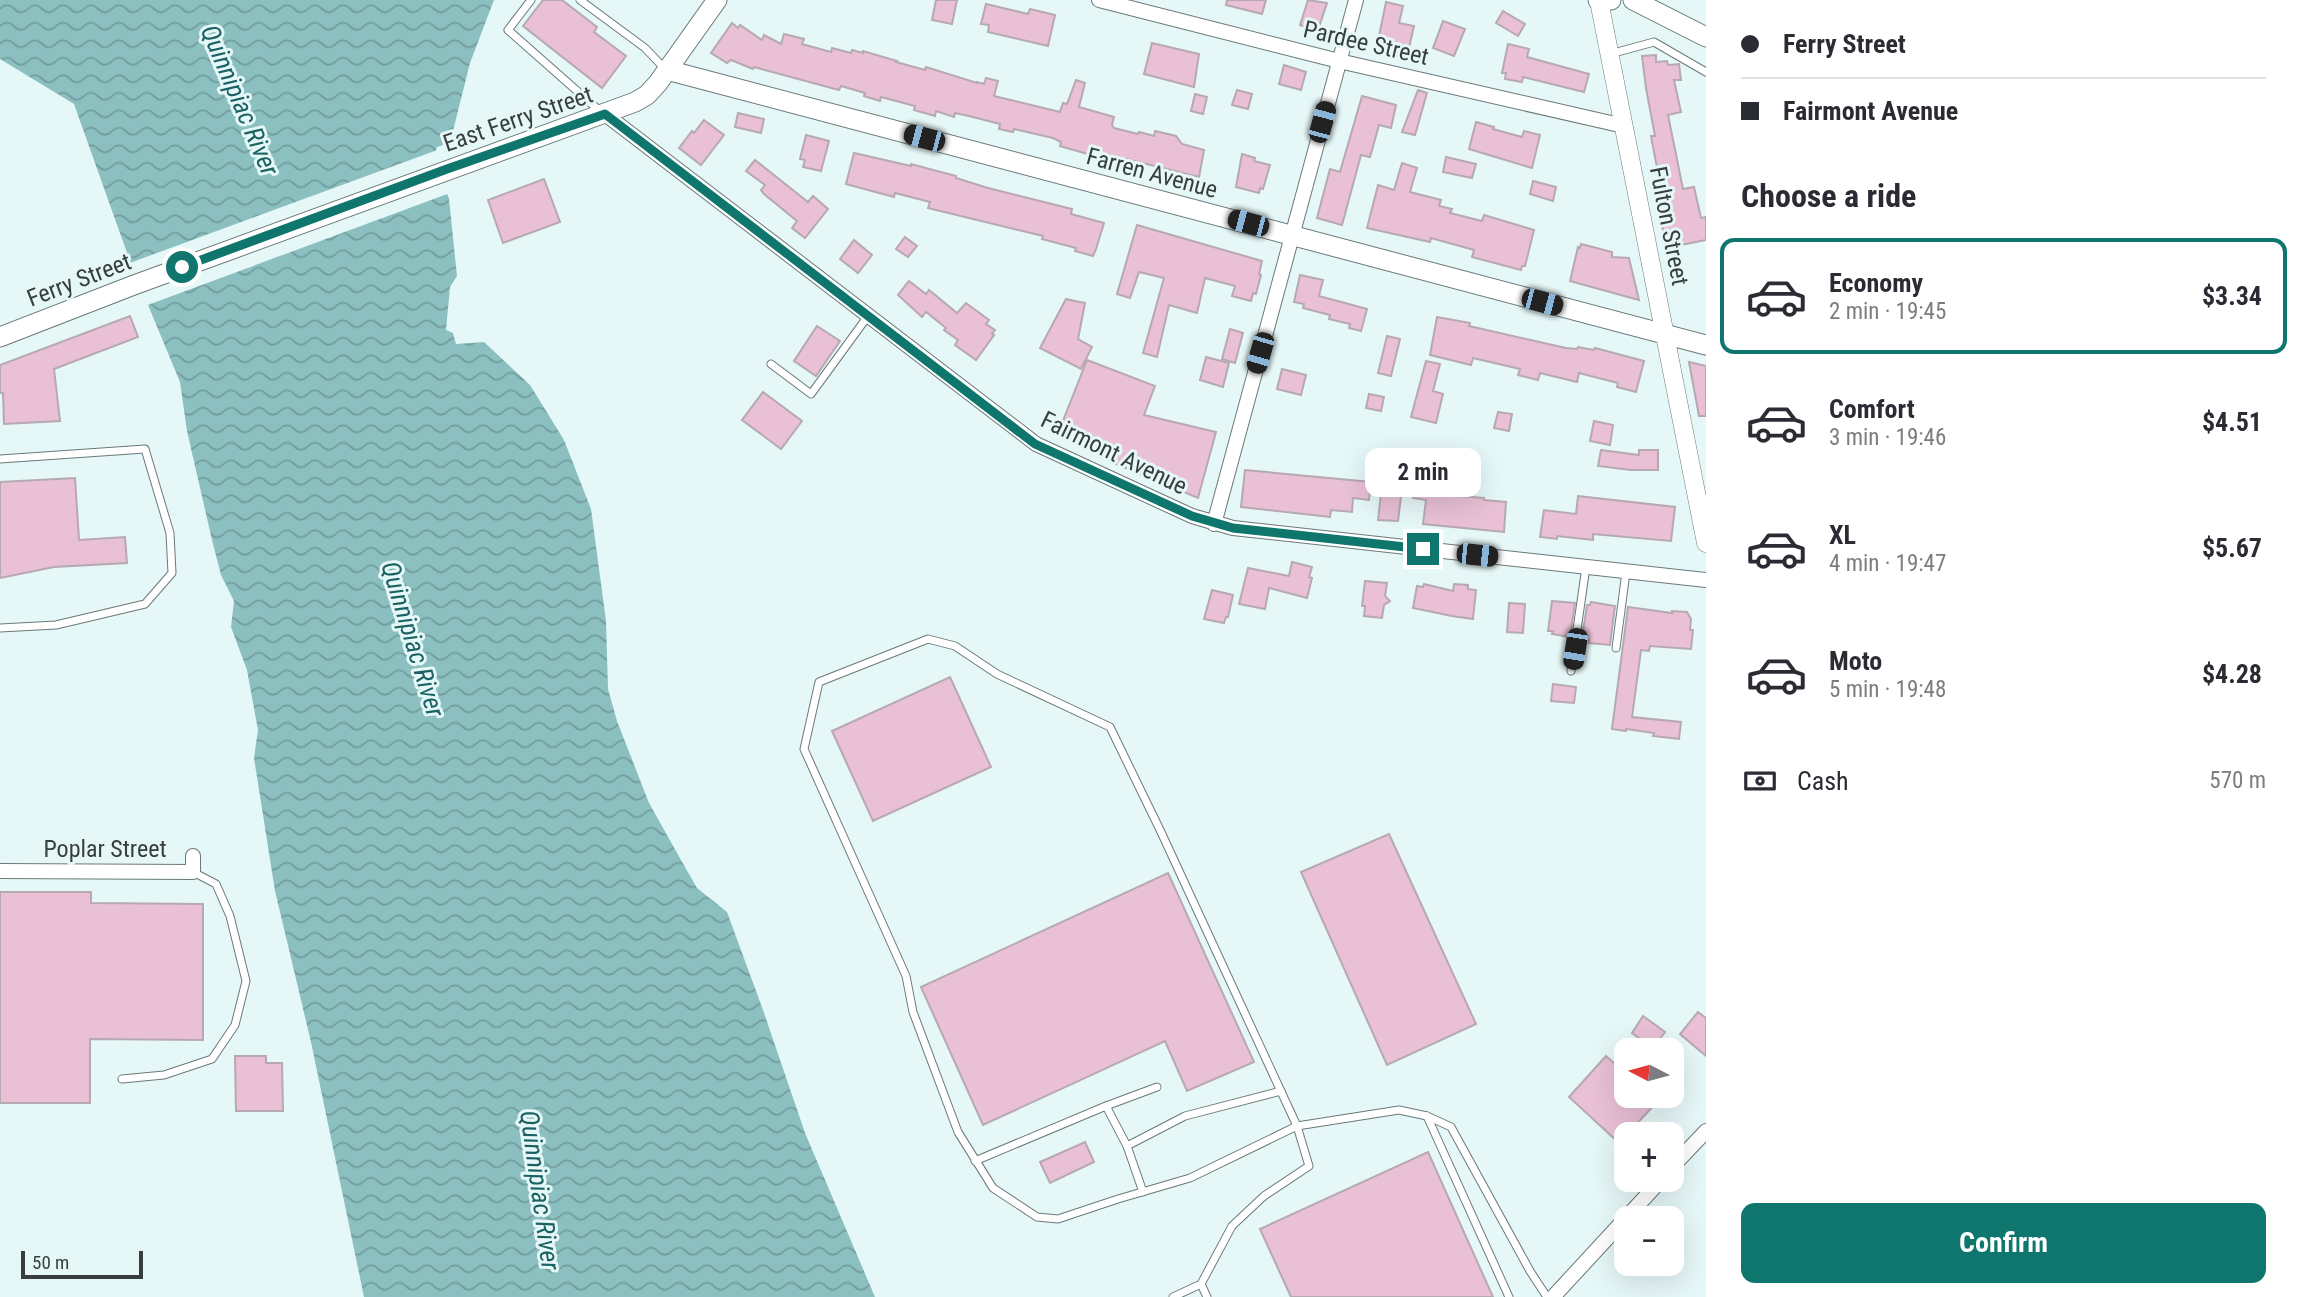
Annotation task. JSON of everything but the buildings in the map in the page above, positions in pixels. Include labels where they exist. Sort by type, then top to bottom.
[{"type":"main road","name":"East Ferry Street","points":[[293,226],[605,114],[647,95],[717,0]]},
{"type":"main road","points":[[1599,0],[1611,0]]},
{"type":"main road","points":[[1633,0],[1706,37]]},
{"type":"main road","name":"Farren Avenue","points":[[667,70],[1706,345]]},
{"type":"main road","name":"Ferry Street","points":[[0,337],[293,226]]},
{"type":"street","name":"Pardee Street","points":[[1099,0],[1339,61],[1624,126]]},
{"type":"street","points":[[1214,524],[1356,0]]},
{"type":"street","name":"Fulton Street","points":[[1599,0],[1706,543]]},
{"type":"street","name":"Fairmont Avenue","points":[[605,114],[1035,444],[1192,516],[1233,528],[1706,580]]},
{"type":"street","name":"Poplar Street","points":[[0,871],[194,872],[193,856]]},
{"type":"street","points":[[1684,1154],[1706,1131]]},
{"type":"street","points":[[1553,1297],[1650,1192]]},
{"type":"lane","points":[[531,0],[508,30],[605,114]]},
{"type":"lane","points":[[580,0],[645,48],[667,70]]},
{"type":"lane","points":[[1609,54],[1654,43],[1706,72]]},
{"type":"lane","points":[[771,363],[811,394],[868,316]]},
{"type":"lane","points":[[0,459],[145,449],[170,533],[172,573],[145,604],[56,625],[0,628]]},
{"type":"lane","points":[[1571,671],[1586,567]]},
{"type":"lane","points":[[1616,648],[1626,571]]},
{"type":"lane","points":[[1173,1297],[1201,1284],[1232,1226],[1264,1196],[1309,1166],[1297,1126],[1110,727],[997,674],[955,646],[928,639],[819,682],[804,749],[906,976],[913,1012],[958,1132],[993,1188],[1037,1217],[1058,1219],[1190,1178],[1297,1126],[1399,1110],[1427,1116],[1451,1127],[1547,1297]]},
{"type":"lane","points":[[122,1079],[164,1075],[212,1059],[235,1025],[246,981],[230,916],[216,884],[194,872]]},
{"type":"lane","points":[[975,1161],[1157,1087]]},
{"type":"lane","points":[[1127,1146],[1185,1116],[1281,1091]]},
{"type":"lane","points":[[1106,1106],[1127,1146],[1143,1192]]},
{"type":"lane","points":[[1427,1116],[1509,1297]]},
{"type":"lane","points":[[1201,1284],[1208,1297]]},
{"type":"water","name":"Quinnipiac River","points":[[0,0],[494,0],[470,63],[450,143],[437,147],[434,157],[449,199],[457,276],[450,287],[446,330],[453,333],[456,344],[484,342],[530,385],[564,440],[591,509],[606,621],[608,689],[617,721],[649,803],[697,888],[727,912],[805,1133],[875,1297],[364,1297],[311,1042],[275,891],[254,758],[258,730],[247,670],[231,627],[234,601],[221,575],[212,540],[187,431],[180,382],[131,264],[74,104],[0,59]]},
{"type":"pier","points":[[440,149],[438,157],[450,193],[145,306],[127,264]]},
{"type":"route","points":[[182,267],[605,114],[1035,444],[1214,524],[1423,549]]}]
